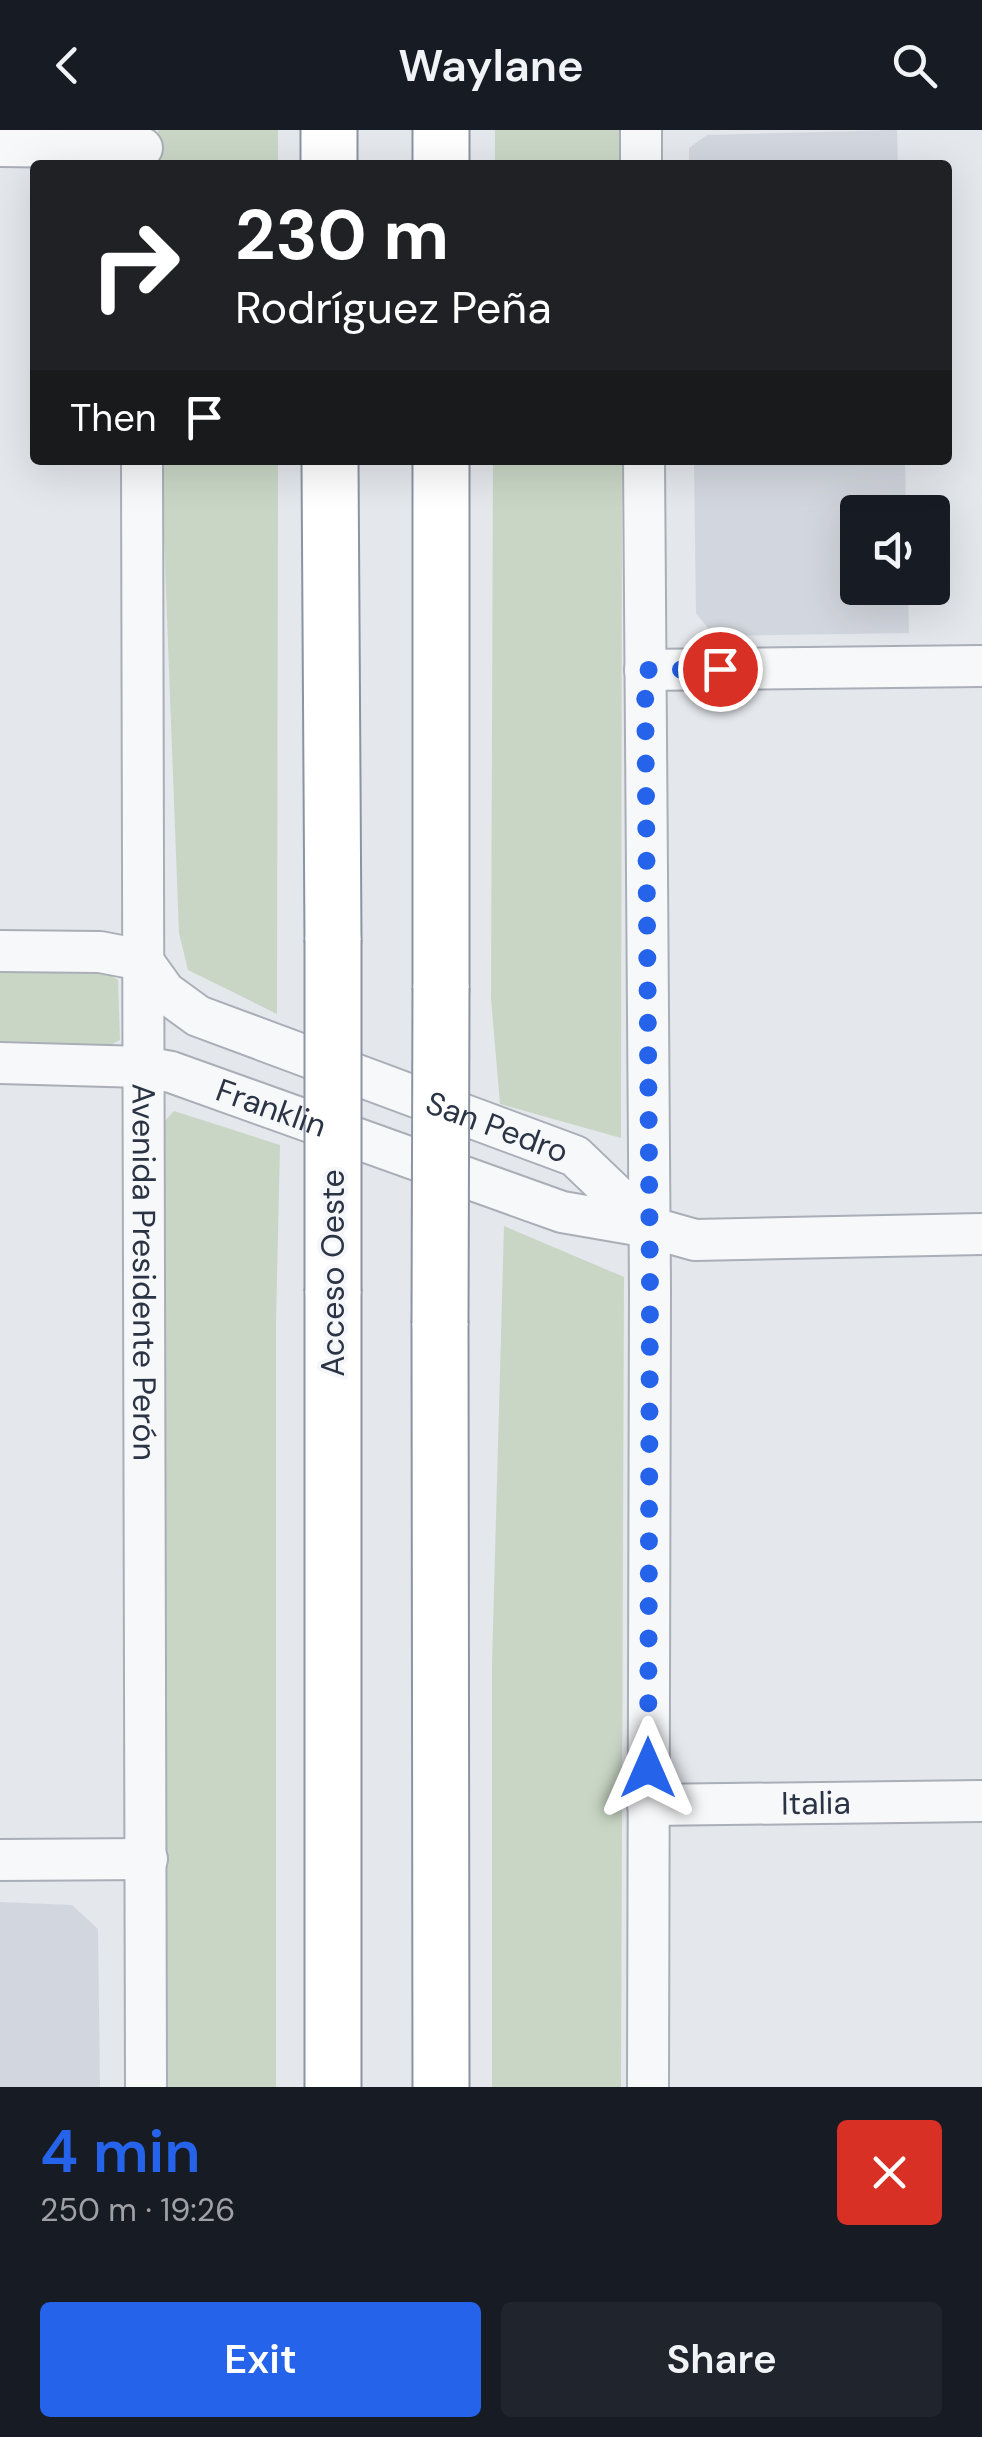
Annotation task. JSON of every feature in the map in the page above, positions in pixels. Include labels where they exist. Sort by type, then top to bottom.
[{"type":"highway","points":[[329,130],[329,160]]},
{"type":"highway","points":[[441,130],[441,160]]},
{"type":"highway","name":"Acceso Oeste","points":[[330,465],[333,2087]]},
{"type":"highway","points":[[440,2087],[441,465]]},
{"type":"street","points":[[641,130],[641,160]]},
{"type":"street","points":[[0,146],[142,148]]},
{"type":"street","name":"Avenida Presidente Perón","points":[[142,465],[146,2087]]},
{"type":"street","points":[[644,465],[649,1227],[648,2087]]},
{"type":"street","points":[[645,670],[982,666]]},
{"type":"street","points":[[0,951],[100,952],[142,960]]},
{"type":"street","name":"San Pedro","points":[[142,960],[165,992],[198,1016],[575,1156],[649,1227],[695,1240],[982,1234]]},
{"type":"street","name":"Franklin","points":[[0,1062],[143,1067],[172,1072],[562,1212],[649,1227]]},
{"type":"street","name":"Italia","points":[[648,1805],[982,1802]]},
{"type":"street","points":[[0,1860],[146,1858]]},
{"type":"shaded area","points":[[897,130],[898,160],[689,160],[689,148],[707,135]]},
{"type":"shaded area","points":[[694,465],[905,465],[906,495],[840,495],[840,605],[908,605],[909,633],[714,636],[696,613]]},
{"type":"shaded area","points":[[0,1902],[72,1905],[98,1929],[100,2087],[0,2087]]},
{"type":"green space","points":[[158,130],[278,130],[278,160],[158,160]]},
{"type":"green space","points":[[495,130],[619,130],[620,160],[495,160]]},
{"type":"green space","points":[[161,465],[278,465],[277,1014],[188,970],[179,933]]},
{"type":"green space","points":[[493,465],[622,465],[621,1138],[500,1104],[491,998]]},
{"type":"green space","points":[[0,966],[98,967],[118,980],[120,1040],[100,1051],[0,1049]]},
{"type":"green space","points":[[174,1111],[280,1145],[276,1322],[276,2087],[158,2087],[161,1125]]},
{"type":"green space","points":[[504,1226],[624,1277],[621,2087],[492,2087],[492,1665]]},
{"type":"route","points":[[648,1768],[650,1290],[645,670],[720,669]]}]
